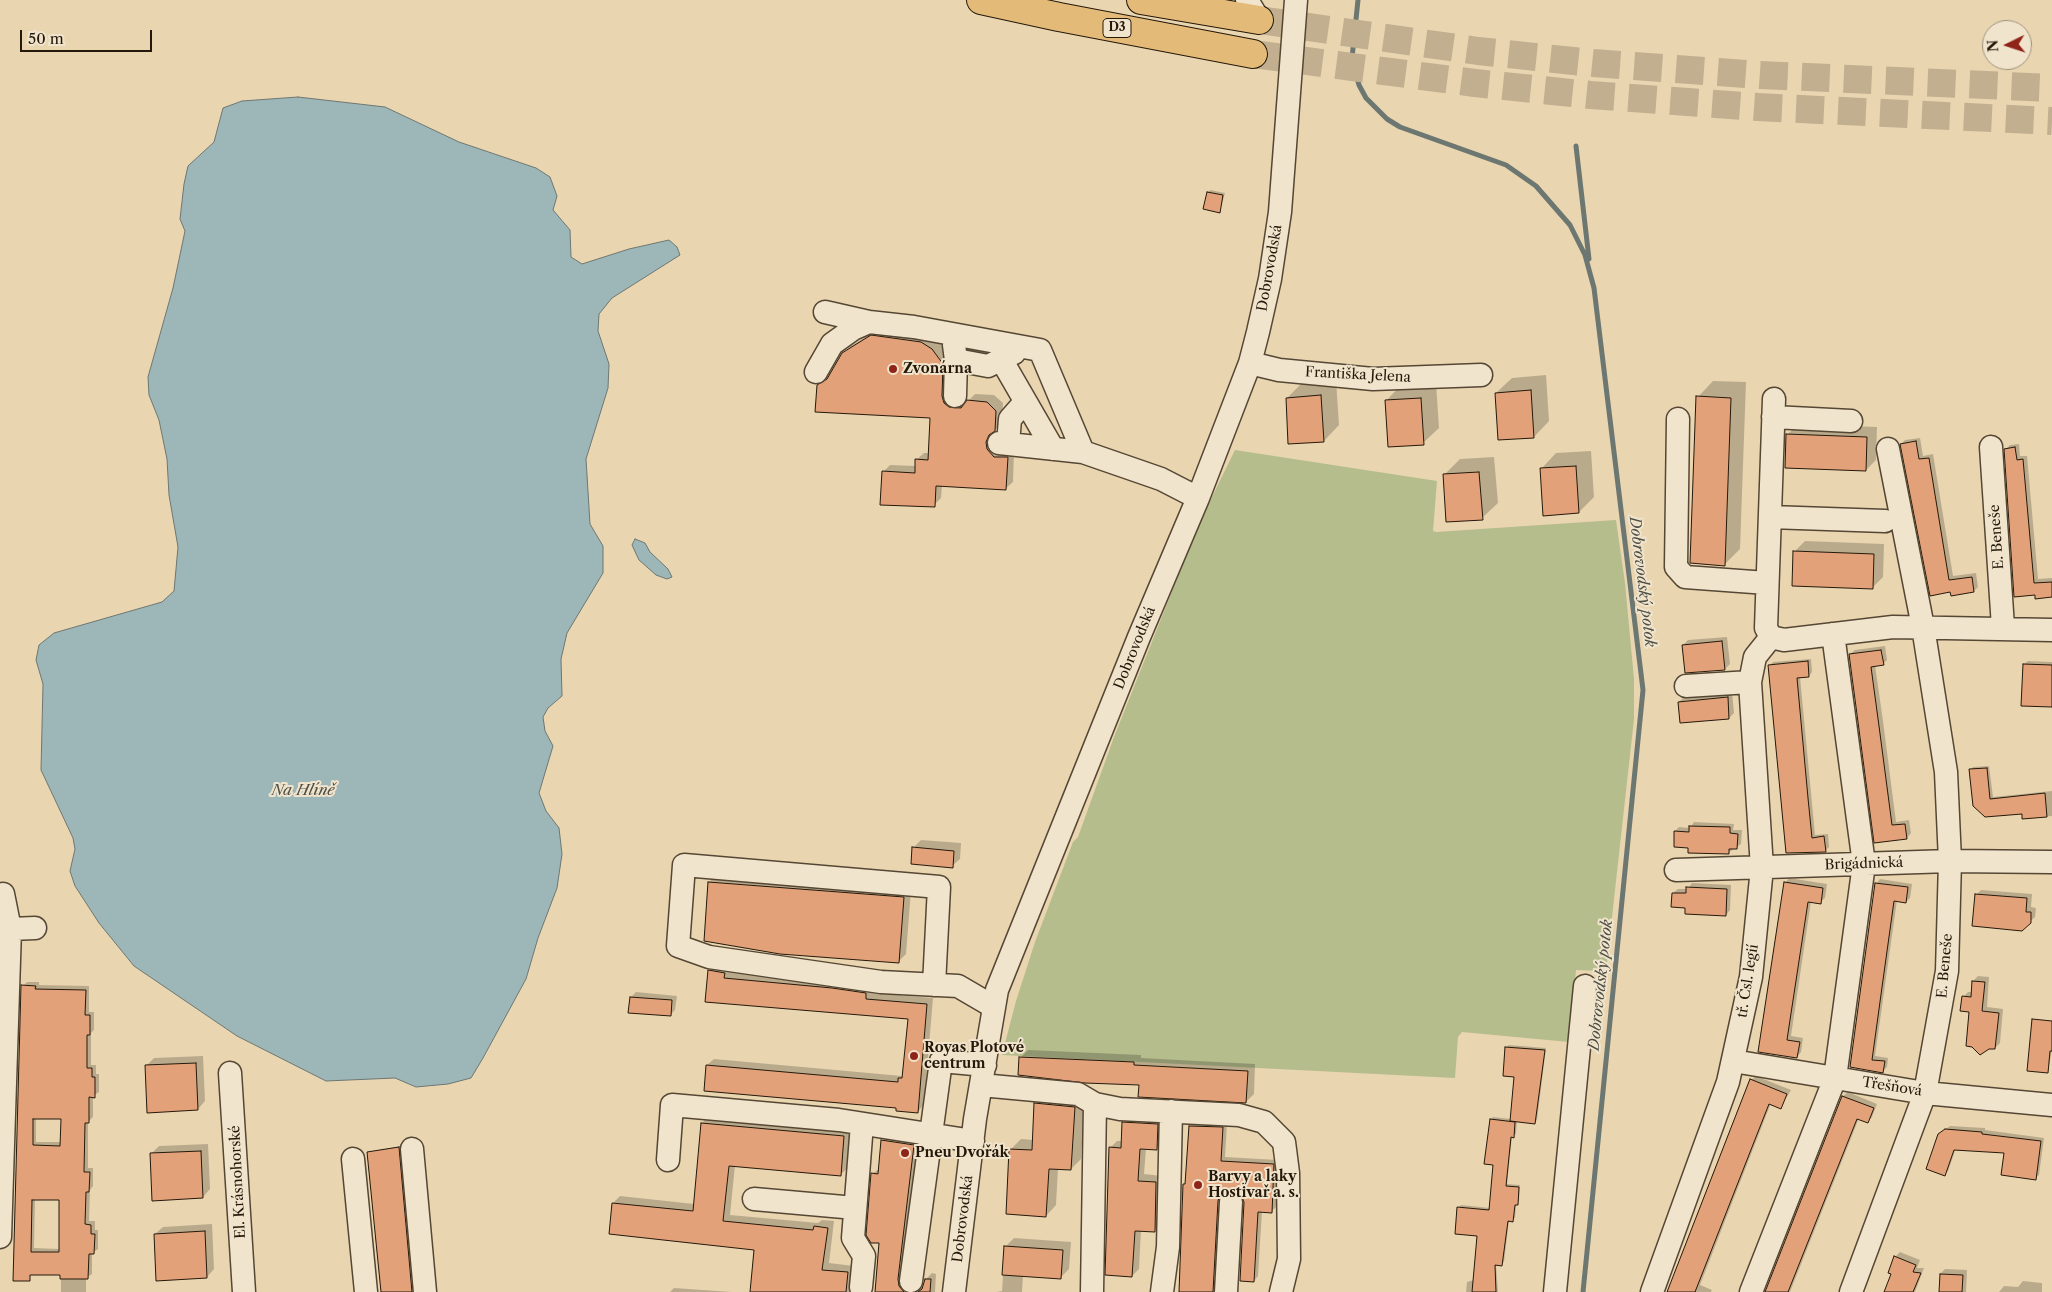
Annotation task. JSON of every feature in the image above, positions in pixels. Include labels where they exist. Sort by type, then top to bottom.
[{"type":"highway","name":"D3","points":[[981,0],[1253,54]]},
{"type":"highway","points":[[1141,0],[1253,10]]},
{"type":"street","name":"Dobrovodská","points":[[954,1292],[973,1141],[997,990],[1139,637],[1198,498],[1258,365],[1279,220],[1296,0]]},
{"type":"street","points":[[825,312],[868,322],[952,334],[1040,350],[1083,452]]},
{"type":"street","points":[[816,372],[832,344],[852,329],[868,322]]},
{"type":"street","points":[[952,334],[956,360],[955,396]]},
{"type":"street","points":[[956,360],[988,366],[1025,348]]},
{"type":"street","points":[[1001,360],[1053,449]]},
{"type":"street","name":"Františka Jelena","points":[[1258,365],[1373,379],[1481,375]]},
{"type":"street","points":[[1025,402],[1010,419],[1003,444],[1083,452],[1161,479],[1198,498]]},
{"type":"street","points":[[1851,421],[1773,408],[1766,628],[1771,637],[1784,640],[1893,627],[2003,627],[2052,630]]},
{"type":"street","points":[[1678,420],[1676,566],[1685,577],[1768,583]]},
{"type":"street","name":"E. Beneše","points":[[1991,447],[2003,627]]},
{"type":"street","name":"E. Beneše","points":[[1851,1292],[1925,1093],[1947,971],[1950,861],[1946,772],[1923,627],[1888,449]]},
{"type":"street","points":[[1770,517],[1885,521]]},
{"type":"street","points":[[1751,1292],[1836,1078],[1864,864],[1833,634]]},
{"type":"street","name":"tř. Čsl. legií","points":[[1652,1292],[1728,1082],[1751,977],[1762,868],[1750,682],[1755,657],[1771,637]]},
{"type":"street","points":[[1686,686],[1750,682]]},
{"type":"street","name":"Brigádnická","points":[[1676,870],[1950,861],[2052,862]]},
{"type":"street","points":[[934,985],[939,887],[684,865],[678,946],[709,956],[881,982],[934,985],[958,986],[994,1007]]},
{"type":"street","points":[[0,1236],[10,929],[3,894]]},
{"type":"street","points":[[10,929],[35,928]]},
{"type":"street","points":[[1555,1292],[1585,986]]},
{"type":"street","points":[[911,1280],[941,1061],[983,1075],[1078,1094],[1095,1104],[1120,1108],[1239,1115],[1264,1122],[1284,1142],[1288,1173],[1289,1259],[1281,1292]]},
{"type":"street","name":"Třešňová","points":[[1733,1061],[1925,1093],[2052,1105]]},
{"type":"street","name":"El. Krásnohorské","points":[[230,1072],[244,1292]]},
{"type":"street","points":[[1092,1292],[1095,1104]]},
{"type":"street","points":[[668,1160],[672,1105],[862,1124],[973,1141]]},
{"type":"street","points":[[1162,1292],[1169,1227],[1171,1111]]},
{"type":"street","points":[[861,1287],[864,1256],[852,1238],[862,1124]]},
{"type":"street","points":[[412,1149],[425,1292]]},
{"type":"street","points":[[353,1159],[366,1292]]},
{"type":"street","points":[[754,1199],[855,1208]]},
{"type":"street","points":[[1226,1292],[1231,1202]]},
{"type":"green space","points":[[1235,450],[1437,481],[1433,531],[1436,532],[1616,520],[1625,583],[1634,679],[1634,719],[1606,971],[1576,970],[1569,1042],[1462,1032],[1458,1037],[1455,1078],[1002,1055],[1016,1001],[1035,942],[1073,842],[1078,837],[1114,737],[1208,501],[1210,501]]},
{"type":"water","name":"Na Hlíně","points":[[298,97],[385,107],[459,142],[536,168],[550,177],[557,196],[553,210],[570,230],[571,257],[582,264],[629,249],[669,240],[677,247],[680,255],[612,298],[599,314],[598,331],[609,364],[608,388],[586,459],[590,524],[603,546],[603,573],[567,633],[561,659],[562,696],[548,708],[543,717],[545,731],[553,746],[539,793],[546,811],[559,828],[562,854],[557,888],[538,938],[526,979],[483,1058],[471,1078],[448,1084],[416,1087],[395,1078],[326,1081],[237,1036],[134,966],[99,923],[75,886],[70,871],[75,849],[73,838],[41,770],[43,684],[36,660],[39,645],[54,633],[162,602],[174,591],[178,547],[169,495],[167,459],[159,420],[149,395],[148,377],[173,288],[185,231],[180,219],[188,166],[214,142],[223,108],[242,101]]},
{"type":"water","points":[[635,539],[645,543],[650,552],[668,569],[672,577],[667,579],[656,575],[639,560],[632,545]]},
{"type":"building","points":[[1207,192],[1223,195],[1220,213],[1203,209]]},
{"type":"building","points":[[871,335],[921,342],[932,349],[943,364],[942,396],[944,403],[949,407],[961,408],[967,400],[987,402],[996,411],[995,431],[989,435],[986,442],[987,449],[994,457],[1008,457],[1006,490],[936,486],[935,507],[880,505],[882,471],[915,473],[915,459],[928,460],[930,418],[815,412],[817,385],[827,379],[842,353]]},
{"type":"building","points":[[1531,390],[1534,438],[1498,440],[1495,393]]},
{"type":"building","points":[[1321,395],[1324,442],[1288,444],[1286,398]]},
{"type":"building","points":[[1696,396],[1731,398],[1725,566],[1690,563]]},
{"type":"building","points":[[1421,398],[1424,445],[1388,447],[1385,400]]},
{"type":"building","points":[[1786,434],[1867,437],[1866,471],[1785,468]]},
{"type":"building","points":[[1916,441],[1919,459],[1929,458],[1949,580],[1972,577],[1974,592],[1951,596],[1950,592],[1930,596],[1900,444]]},
{"type":"building","points":[[2015,447],[2017,460],[2023,459],[2034,583],[2052,582],[2052,597],[2035,599],[2035,595],[2014,597],[2004,449]]},
{"type":"building","points":[[1576,466],[1579,513],[1543,516],[1540,468]]},
{"type":"building","points":[[1479,472],[1483,520],[1446,522],[1443,474]]},
{"type":"building","points":[[1793,551],[1874,554],[1873,589],[1792,586]]},
{"type":"building","points":[[1722,641],[1725,670],[1685,673],[1682,645]]},
{"type":"building","points":[[1881,650],[1884,665],[1871,667],[1892,825],[1905,824],[1907,839],[1874,843],[1849,654]]},
{"type":"building","points":[[1808,661],[1809,677],[1797,678],[1808,798],[1812,838],[1824,836],[1826,852],[1786,853],[1768,665]]},
{"type":"building","points":[[2023,664],[2052,665],[2052,707],[2021,706]]},
{"type":"building","points":[[1728,697],[1729,719],[1680,723],[1678,702]]},
{"type":"building","points":[[1987,768],[1990,799],[2045,793],[2047,817],[2022,819],[2022,814],[1985,817],[1973,806],[1969,769]]},
{"type":"building","points":[[1689,826],[1730,827],[1730,833],[1738,834],[1737,849],[1729,849],[1729,854],[1688,853],[1688,848],[1674,847],[1674,831],[1689,832]]},
{"type":"building","points":[[912,847],[954,851],[953,868],[911,864]]},
{"type":"building","points":[[708,882],[904,897],[899,963],[780,954],[704,941]]},
{"type":"building","points":[[1784,882],[1823,888],[1821,904],[1808,902],[1787,1040],[1800,1042],[1797,1058],[1758,1052]]},
{"type":"building","points":[[1875,883],[1908,887],[1906,903],[1894,901],[1872,1060],[1885,1061],[1883,1073],[1850,1067]]},
{"type":"building","points":[[1686,887],[1727,889],[1726,916],[1685,914],[1685,908],[1671,907],[1672,893],[1686,893]]},
{"type":"building","points":[[1975,894],[2027,898],[2026,912],[2031,912],[2031,923],[2022,931],[1972,926]]},
{"type":"building","points":[[708,970],[725,973],[724,978],[832,988],[866,993],[866,999],[927,1004],[918,1113],[896,1111],[896,1108],[704,1091],[706,1065],[898,1082],[898,1078],[902,1078],[908,1019],[705,1002]]},
{"type":"building","points":[[1972,981],[1985,982],[1982,1011],[1999,1013],[1995,1049],[1989,1049],[1980,1055],[1972,1047],[1966,1046],[1969,1012],[1960,1011],[1962,996],[1971,997]]},
{"type":"building","points":[[21,985],[36,986],[35,989],[86,990],[85,1015],[90,1015],[90,1035],[87,1035],[87,1068],[92,1068],[92,1077],[95,1077],[95,1098],[89,1097],[89,1123],[85,1123],[84,1172],[90,1172],[89,1192],[86,1192],[85,1224],[91,1225],[91,1234],[95,1234],[94,1254],[89,1254],[88,1279],[60,1279],[60,1275],[30,1275],[30,1281],[13,1281]],"holes":[[[33,1119],[61,1119],[60,1146],[33,1145]],[[32,1200],[59,1200],[59,1252],[31,1252]]]},
{"type":"building","points":[[630,997],[672,1000],[671,1016],[628,1013]]},
{"type":"building","points":[[2032,1019],[2052,1021],[2052,1051],[2050,1051],[2048,1073],[2027,1071]]},
{"type":"building","points":[[1505,1047],[1545,1050],[1535,1124],[1510,1121],[1514,1077],[1503,1076]]},
{"type":"building","points":[[1019,1057],[1134,1062],[1134,1065],[1248,1071],[1246,1103],[1138,1097],[1139,1085],[1085,1083],[1018,1075]]},
{"type":"building","points":[[196,1063],[198,1110],[147,1113],[145,1065]]},
{"type":"building","points":[[1750,1079],[1787,1094],[1781,1109],[1769,1104],[1695,1292],[1667,1292]]},
{"type":"building","points":[[1842,1096],[1874,1108],[1868,1123],[1857,1119],[1788,1292],[1765,1292]]},
{"type":"building","points":[[1034,1103],[1075,1107],[1071,1170],[1049,1169],[1046,1217],[1006,1214],[1009,1149],[1032,1150]]},
{"type":"building","points":[[1490,1119],[1515,1122],[1514,1138],[1511,1137],[1506,1186],[1519,1187],[1518,1205],[1515,1205],[1513,1222],[1508,1221],[1502,1266],[1495,1265],[1496,1292],[1472,1292],[1477,1236],[1455,1234],[1457,1207],[1489,1210],[1493,1165],[1484,1164]]},
{"type":"building","points":[[1122,1122],[1158,1124],[1157,1150],[1140,1149],[1138,1181],[1156,1182],[1155,1232],[1135,1231],[1132,1277],[1105,1275],[1109,1147],[1121,1148]]},
{"type":"building","points":[[701,1123],[844,1136],[841,1176],[729,1166],[723,1221],[813,1230],[814,1226],[828,1228],[822,1270],[848,1272],[846,1292],[750,1292],[754,1250],[609,1234],[612,1203],[693,1211]]},
{"type":"building","points":[[1189,1126],[1223,1127],[1221,1161],[1274,1164],[1272,1213],[1258,1212],[1254,1282],[1240,1281],[1244,1202],[1239,1191],[1231,1189],[1220,1194],[1218,1201],[1213,1292],[1179,1292],[1183,1184],[1185,1184]]},
{"type":"building","points":[[1945,1129],[1982,1132],[1982,1134],[2041,1141],[2036,1180],[2001,1175],[2004,1153],[1954,1150],[1945,1176],[1926,1169],[1938,1134]]},
{"type":"building","points":[[881,1140],[914,1145],[898,1279],[899,1286],[904,1292],[875,1292],[879,1243],[871,1243],[866,1235],[871,1173],[878,1174]]},
{"type":"building","points":[[399,1147],[412,1292],[381,1292],[367,1152]]},
{"type":"building","points":[[201,1151],[203,1198],[152,1201],[150,1153]]},
{"type":"building","points":[[205,1231],[207,1278],[156,1281],[154,1234]]},
{"type":"building","points":[[1004,1246],[1063,1250],[1061,1279],[1002,1275]]},
{"type":"building","points":[[1894,1256],[1916,1265],[1913,1272],[1921,1273],[1913,1292],[1884,1292],[1891,1274],[1888,1273]]},
{"type":"building","points":[[1940,1274],[1963,1275],[1962,1292],[1939,1292]]},
{"type":"building","points":[[925,1279],[931,1279],[930,1292],[918,1292],[922,1289]]},
{"type":"waterway","name":"Dobrovodský potok","points":[[1358,0],[1352,58],[1359,85],[1366,98],[1387,119],[1400,127],[1506,165],[1536,186],[1570,225],[1585,255],[1594,288],[1643,690],[1583,1292]]},
{"type":"waterway","points":[[1576,146],[1589,259]]},
{"type":"tunnel","points":[[1259,20],[1478,51],[1593,63],[1760,75],[2052,88]]},
{"type":"tunnel","points":[[1253,54],[1475,83],[1591,95],[1758,107],[2052,121]]},
{"type":"place","name":"Zvonárna","points":[[893,369]]},
{"type":"place","name":"Royas Plotové centrum","points":[[914,1056]]},
{"type":"place","name":"Pneu Dvořák","points":[[905,1153]]},
{"type":"place","name":"Barvy a laky Hostivař a. s.","points":[[1198,1185]]}]
